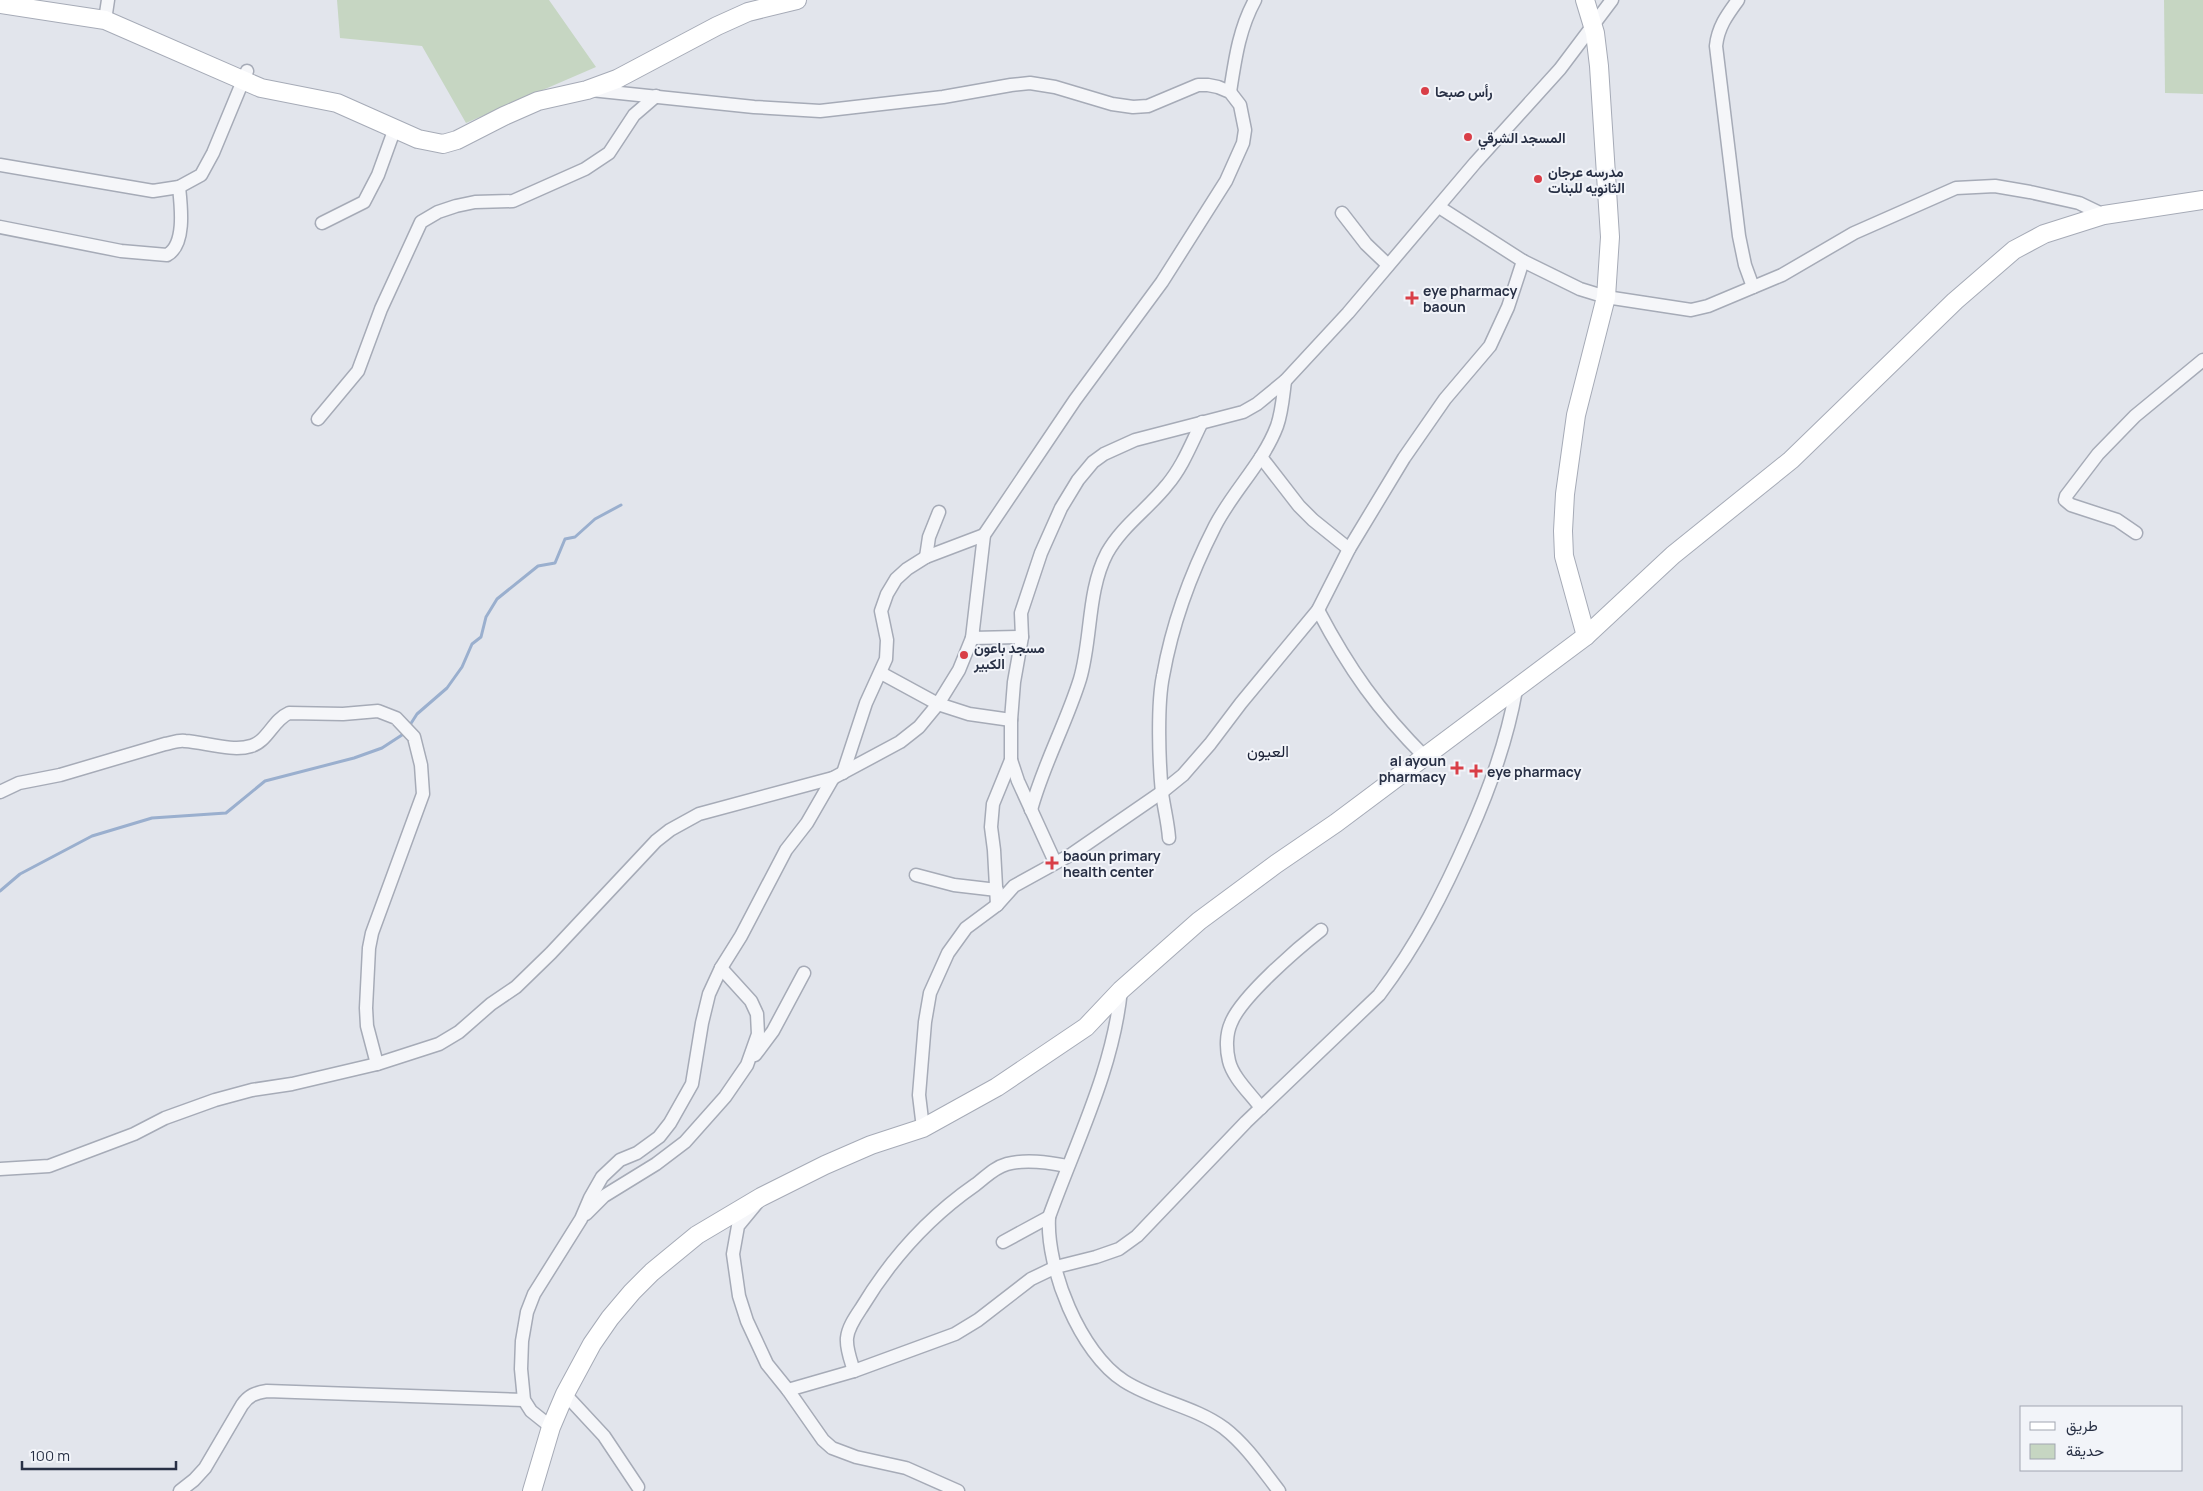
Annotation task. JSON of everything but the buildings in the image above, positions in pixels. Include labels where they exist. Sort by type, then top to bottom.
[{"type":"street","points":[[50,0],[80,3],[107,10],[245,76],[302,95],[337,103],[418,139],[442,144],[457,140],[538,101],[587,90],[617,79],[717,26],[748,12],[797,0]]},
{"type":"street","points":[[1230,92],[1237,45],[1255,0]]},
{"type":"street","points":[[1584,0],[1593,26],[1599,66],[1610,237],[1606,297],[1576,415],[1565,494],[1564,556],[1586,636]]},
{"type":"street","points":[[1055,862],[1011,760],[1011,720],[1014,682],[1022,637],[1021,613],[1051,529],[1078,480],[1094,462],[1118,446],[1243,412],[1257,404],[1285,381],[1348,313],[1560,69],[1612,0]]},
{"type":"street","points":[[1738,0],[1717,33],[1716,46],[1739,236],[1745,265],[1753,287]]},
{"type":"street","points":[[0,4],[78,15],[107,10]]},
{"type":"street","points":[[0,165],[153,192],[179,187],[201,175],[213,153],[245,76]]},
{"type":"street","points":[[0,1169],[49,1166],[134,1134],[165,1118],[215,1100],[252,1090],[292,1084],[377,1064],[439,1044],[458,1032],[530,973],[656,842],[670,830],[699,814],[838,775],[900,742],[919,727],[938,704],[959,670],[972,638],[984,534],[1075,400],[1162,282],[1226,181],[1243,144],[1245,130],[1240,106],[1230,92],[1218,86],[1198,85],[1148,106],[1133,107],[1112,104],[1055,87],[1030,83],[1011,84],[943,97],[820,110],[754,107],[587,90]]},
{"type":"street","points":[[318,419],[358,372],[381,309],[420,222],[438,212],[456,206],[475,202],[513,201],[586,169],[609,153],[634,115],[656,96]]},
{"type":"street","points":[[322,223],[364,202],[378,175],[395,128]]},
{"type":"street","points":[[1439,207],[1523,261],[1556,279],[1606,297],[1691,310],[1708,306],[1782,274],[1854,233],[1938,194],[1962,187],[1995,186],[2030,192],[2071,201],[2104,215]]},
{"type":"street","points":[[0,227],[121,251],[167,255],[178,245],[182,208],[179,187]]},
{"type":"street","points":[[532,1491],[551,1428],[565,1394],[592,1344],[610,1318],[652,1272],[698,1235],[761,1197],[871,1145],[923,1128],[997,1087],[1086,1027],[1121,990],[1199,921],[1425,758],[1586,636],[1673,556],[1797,454],[1931,324],[2005,257],[2025,243],[2044,234],[2104,215],[2203,200]]},
{"type":"street","points":[[1342,213],[1366,244],[1388,265]]},
{"type":"street","points":[[923,1128],[919,1095],[925,1022],[930,993],[948,953],[966,928],[997,905],[1014,886],[1072,854],[1162,792],[1183,774],[1210,744],[1240,703],[1318,610],[1376,500],[1424,427],[1490,346],[1508,307],[1523,261]]},
{"type":"street","points":[[2136,533],[2117,520],[2071,504],[2066,500],[2066,496],[2098,454],[2135,416],[2203,360]]},
{"type":"street","points":[[1169,838],[1162,792],[1162,677],[1171,642],[1205,545],[1229,502],[1271,440],[1281,413],[1285,381]]},
{"type":"street","points":[[1031,810],[1037,785],[1054,748],[1080,679],[1100,569],[1115,539],[1166,487],[1177,473],[1202,422]]},
{"type":"street","points":[[1261,457],[1306,513],[1349,548]]},
{"type":"street","points":[[926,557],[929,537],[939,512]]},
{"type":"street","points":[[551,1428],[538,1417],[524,1400],[522,1351],[527,1312],[534,1294],[581,1219],[602,1177],[620,1160],[637,1153],[659,1137],[670,1123],[692,1084],[709,994],[721,968],[741,936],[786,850],[807,823],[838,775],[866,703],[881,672],[887,648],[881,616],[882,606],[896,579],[907,569],[926,557],[984,534]]},
{"type":"street","points":[[1318,610],[1347,663],[1363,687],[1395,727],[1425,758]]},
{"type":"street","points":[[972,638],[1022,637]]},
{"type":"street","points":[[881,672],[938,704],[969,714],[1011,720]]},
{"type":"street","points":[[788,1390],[854,1371],[955,1334],[978,1320],[1022,1285],[1056,1267],[1096,1257],[1118,1249],[1137,1236],[1261,1108],[1379,995],[1419,937],[1459,859],[1498,765],[1507,734],[1516,690]]},
{"type":"street","points":[[0,792],[19,783],[60,775],[183,740],[219,746],[252,746],[258,742],[280,717],[288,713],[343,714],[378,711],[396,718],[414,737],[421,765],[423,794],[368,948],[367,1026],[377,1064]]},
{"type":"street","points":[[997,905],[990,827],[993,804],[1011,760]]},
{"type":"street","points":[[916,875],[954,885],[997,890]]},
{"type":"street","points":[[1261,1108],[1239,1080],[1229,1062],[1228,1035],[1231,1022],[1238,1010],[1265,980],[1321,930]]},
{"type":"street","points":[[721,968],[751,1001],[757,1014],[758,1034],[747,1065]]},
{"type":"street","points":[[581,1219],[604,1196],[656,1164],[685,1142],[725,1097],[773,1031],[804,973]]},
{"type":"street","points":[[1121,990],[1118,1016],[1109,1057],[1049,1217],[1049,1235],[1056,1267],[1071,1312],[1084,1337],[1106,1366],[1133,1386],[1205,1417],[1224,1428],[1256,1460],[1279,1491]]},
{"type":"street","points":[[854,1371],[847,1346],[848,1331],[875,1285],[893,1260],[920,1231],[956,1197],[993,1170],[1007,1164],[1026,1161],[1067,1166]]},
{"type":"street","points":[[761,1197],[738,1226],[733,1254],[739,1296],[758,1347],[767,1364],[788,1390],[816,1431],[832,1448],[856,1457],[906,1468],[958,1491]]},
{"type":"street","points":[[1003,1242],[1049,1217]]},
{"type":"street","points":[[180,1491],[205,1468],[242,1405],[249,1396],[257,1393],[267,1391],[524,1400]]},
{"type":"street","points":[[565,1394],[604,1436],[638,1487]]},
{"type":"green space","points":[[337,0],[549,0],[596,67],[466,123],[422,46],[340,38]]},
{"type":"green space","points":[[2164,0],[2203,0],[2203,94],[2165,93]]},
{"type":"waterway","points":[[408,728],[417,714],[447,688],[462,667],[472,644],[481,637],[486,617],[497,599],[538,566],[555,563],[565,539],[575,537],[595,519],[621,505]]},
{"type":"waterway","points":[[0,891],[20,874],[92,836],[152,818],[226,813],[265,781],[354,758],[382,748],[405,733]]},
{"type":"place","name":"رأس صبحا","points":[[1425,91]]},
{"type":"place","name":"المسجد الشرقي","points":[[1468,137]]},
{"type":"place","name":"مدرسه عرجان الثانويه للبنات","points":[[1538,179]]},
{"type":"place","name":"eye pharmacy baoun","points":[[1412,298]]},
{"type":"place","name":"مسجد باعون الكبير","points":[[964,655]]},
{"type":"place","name":"al ayoun pharmacy","points":[[1457,768]]},
{"type":"place","name":"eye pharmacy","points":[[1476,771]]},
{"type":"place","name":"baoun primary health center","points":[[1052,863]]},
{"type":"district","name":"العيون","points":[[1268,751]]}]
